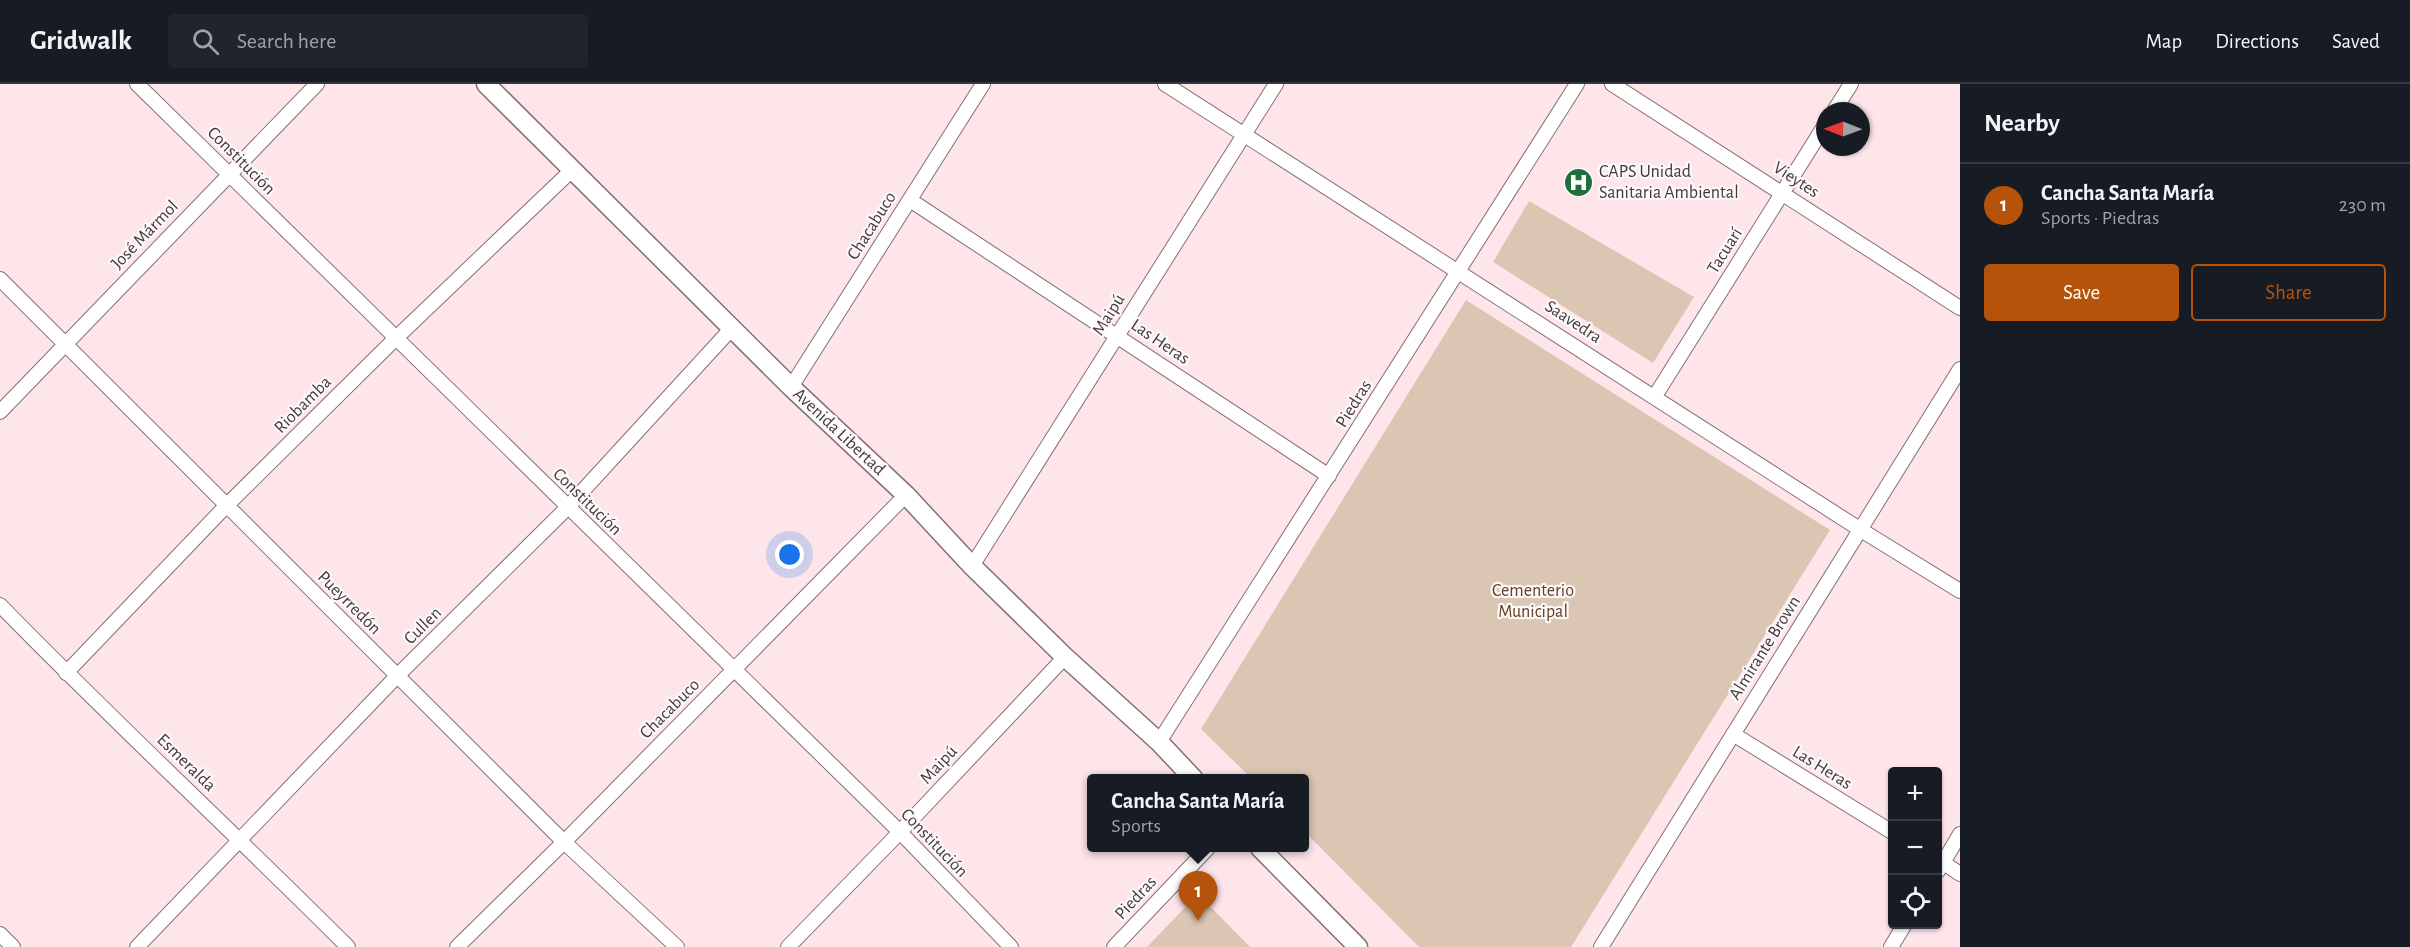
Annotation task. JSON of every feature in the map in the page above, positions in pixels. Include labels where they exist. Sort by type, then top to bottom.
[{"type":"main road","name":"Avenida Libertad","points":[[486,84],[791,387],[906,495],[972,566],[1065,657],[1159,742],[1189,774]]},
{"type":"main road","points":[[1264,852],[1358,947]]},
{"type":"street","name":"Constitución","points":[[137,84],[900,832],[1011,947]]},
{"type":"street","name":"José Mármol","points":[[0,412],[317,84]]},
{"type":"street","name":"Chacabuco","points":[[791,387],[983,84]]},
{"type":"street","name":"Saavedra","points":[[1165,84],[1861,530],[1960,591]]},
{"type":"street","name":"Maipú","points":[[972,566],[1276,84]]},
{"type":"street","name":"Piedras","points":[[1159,742],[1577,84]]},
{"type":"street","name":"Vieytes","points":[[1612,84],[1960,308]]},
{"type":"street","points":[[1840,102],[1851,84]]},
{"type":"street","name":"Tacuarí","points":[[1655,396],[1816,139]]},
{"type":"street","name":"Riobamba","points":[[66,673],[226,506],[396,338],[572,170]]},
{"type":"street","name":"Las Heras","points":[[910,200],[1329,476]]},
{"type":"street","name":"Pueyrredón","points":[[0,279],[564,842],[676,947]]},
{"type":"street","name":"Cullen","points":[[137,947],[397,676],[567,508],[732,328]]},
{"type":"street","name":"Almirante Brown","points":[[1601,947],[1960,369]]},
{"type":"street","name":"Chacabuco","points":[[457,947],[564,842],[906,495]]},
{"type":"street","name":"Esmeralda","points":[[0,605],[66,673],[348,947]]},
{"type":"street","name":"Maipú","points":[[788,947],[1065,657]]},
{"type":"street","name":"Las Heras","points":[[1733,734],[1888,829]]},
{"type":"street","points":[[1942,860],[1960,834]]},
{"type":"street","name":"Piedras","points":[[1114,947],[1204,852]]},
{"type":"street","points":[[1942,865],[1960,874]]},
{"type":"street","points":[[1891,947],[1902,929]]},
{"type":"street","points":[[0,934],[13,947]]},
{"type":"green space","points":[[1529,201],[1694,297],[1653,363],[1493,262]]},
{"type":"green space","name":"Cementerio Municipal","points":[[1466,300],[1830,530],[1571,947],[1419,947],[1309,836],[1309,774],[1247,774],[1201,729]]},
{"type":"green space","points":[[1198,894],[1250,947],[1147,947]]},
{"type":"place","name":"CAPS Unidad Sanitaria Ambiental","points":[[1578,182]]},
{"type":"place","name":"Cancha Santa María","points":[[1198,921]]}]
